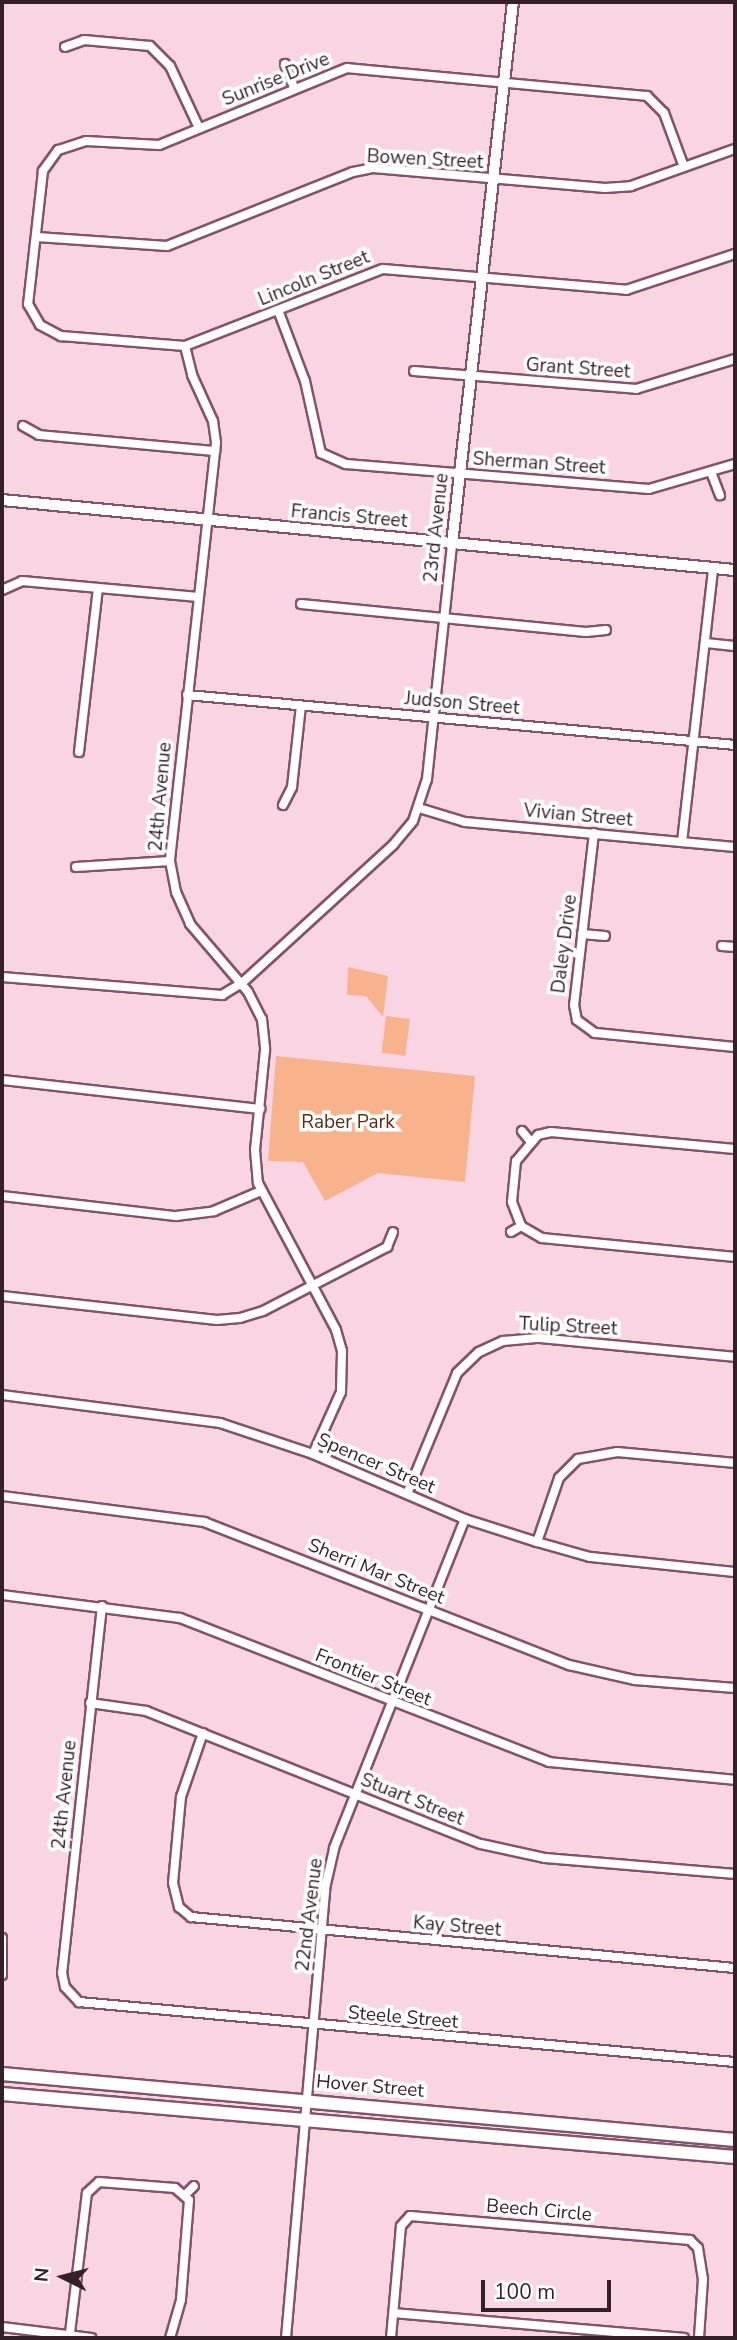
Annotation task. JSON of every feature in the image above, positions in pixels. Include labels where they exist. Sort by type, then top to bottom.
[{"type":"main road","name":"Hover Street","points":[[2,2074],[735,2140]]},
{"type":"main road","name":"Hover Street","points":[[2,2094],[735,2157]]},
{"type":"street","name":"23rd Avenue","points":[[242,983],[393,845],[419,808],[433,718],[513,2]]},
{"type":"street","points":[[65,47],[84,40],[150,46],[170,66],[199,128]]},
{"type":"street","points":[[285,64],[294,86]]},
{"type":"street","name":"Sunrise Drive","points":[[37,237],[43,171],[58,150],[86,141],[144,148],[199,128],[294,86],[347,68],[637,93],[654,99],[684,167]]},
{"type":"street","name":"Bowen Street","points":[[37,237],[167,246],[353,172],[373,169],[605,188],[631,186],[735,149]]},
{"type":"street","name":"Lincoln Street","points":[[37,237],[28,304],[40,325],[61,336],[185,346],[383,269],[626,290],[735,254]]},
{"type":"street","name":"Sherman Street","points":[[278,310],[305,381],[321,453],[346,464],[649,489],[735,464]]},
{"type":"street","name":"24th Avenue","points":[[185,346],[192,375],[214,421],[215,451],[170,861],[176,892],[190,924],[242,983],[257,1006],[265,1035],[255,1168],[261,1191],[336,1330],[344,1372],[341,1392],[313,1454]]},
{"type":"street","name":"Grant Street","points":[[414,371],[636,389],[735,359]]},
{"type":"street","points":[[23,426],[38,435],[215,451]]},
{"type":"street","points":[[712,472],[719,495]]},
{"type":"street","name":"Francis Street","points":[[2,500],[206,522],[735,570]]},
{"type":"street","points":[[682,842],[713,568]]},
{"type":"street","points":[[3,586],[22,581],[198,597]]},
{"type":"street","points":[[79,752],[98,588]]},
{"type":"street","points":[[301,604],[444,620],[606,630]]},
{"type":"street","points":[[705,643],[735,646]]},
{"type":"street","name":"Judson Street","points":[[187,695],[735,745]]},
{"type":"street","points":[[283,805],[292,787],[301,705]]},
{"type":"street","name":"Vivian Street","points":[[419,808],[465,822],[735,847]]},
{"type":"street","name":"Daley Drive","points":[[581,1026],[574,1005],[594,833]]},
{"type":"street","points":[[76,867],[170,861]]},
{"type":"street","points":[[582,934],[605,936]]},
{"type":"street","points":[[722,946],[735,947]]},
{"type":"street","points":[[2,976],[202,996],[222,995],[242,983]]},
{"type":"street","points":[[571,1032],[581,1026],[594,1033],[735,1047]]},
{"type":"street","points":[[2,1080],[260,1109]]},
{"type":"street","points":[[522,1131],[530,1141]]},
{"type":"street","points":[[735,1149],[551,1132],[530,1141],[516,1161],[512,1202],[521,1226],[542,1238],[735,1257]]},
{"type":"street","points":[[2,1196],[176,1216],[214,1211],[261,1191]]},
{"type":"street","points":[[511,1232],[521,1226]]},
{"type":"street","points":[[2,1296],[217,1320],[263,1311],[387,1247],[393,1232]]},
{"type":"street","name":"Tulip Street","points":[[407,1494],[457,1373],[479,1352],[503,1340],[539,1338],[735,1357]]},
{"type":"street","name":"Spencer Street","points":[[2,1395],[183,1415],[313,1454],[465,1519],[537,1542],[602,1558],[735,1572]]},
{"type":"street","points":[[537,1542],[559,1478],[578,1459],[617,1452],[735,1463]]},
{"type":"street","name":"Sherri Mar Street","points":[[2,1496],[204,1522],[569,1665],[607,1675],[735,1688]]},
{"type":"street","name":"22nd Avenue","points":[[286,2338],[322,1931],[334,1848],[465,1519]]},
{"type":"street","name":"Frontier Street","points":[[2,1595],[180,1618],[392,1703],[549,1762],[735,1780]]},
{"type":"street","name":"24th Avenue","points":[[66,1994],[62,1973],[102,1606]]},
{"type":"street","name":"Stuart Street","points":[[90,1703],[146,1711],[355,1795],[513,1853],[735,1874]]},
{"type":"street","name":"Kay Street","points":[[202,1733],[181,1797],[176,1909],[201,1920],[735,1968]]},
{"type":"street","points":[[2,1938],[2,1975]]},
{"type":"street","name":"Steele Street","points":[[66,1994],[85,2004],[735,2063]]},
{"type":"street","points":[[70,2333],[90,2180],[175,2188],[186,2194]]},
{"type":"street","points":[[170,2338],[181,2300],[186,2194],[194,2186]]},
{"type":"street","name":"Beech Circle","points":[[391,2338],[401,2226],[410,2216],[690,2240],[698,2248],[703,2279],[699,2338]]},
{"type":"street","points":[[394,2313],[684,2338]]},
{"type":"street","points":[[2,2327],[70,2333],[91,2338]]},
{"type":"green space","points":[[348,967],[388,976],[383,1017],[366,996],[347,995]]},
{"type":"green space","points":[[386,1016],[410,1019],[405,1056],[381,1053]]},
{"type":"green space","name":"Raber Park","points":[[276,1056],[475,1076],[465,1182],[378,1173],[325,1201],[303,1162],[268,1161]]}]
